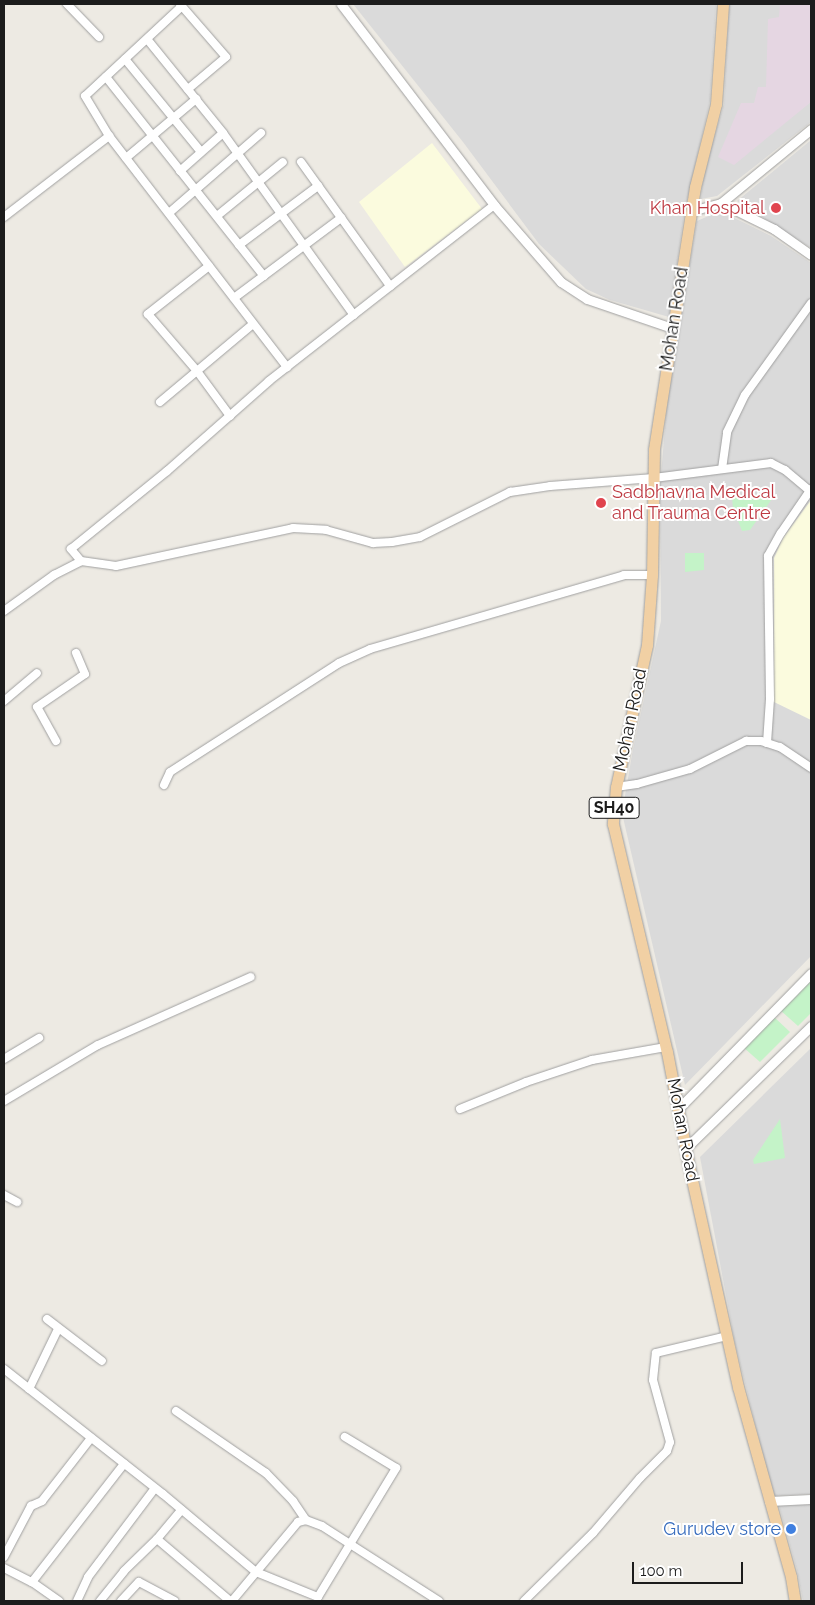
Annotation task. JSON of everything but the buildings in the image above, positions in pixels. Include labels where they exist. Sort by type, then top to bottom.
[{"type":"main road","name":"Mohan Road","points":[[723,4],[716,104],[691,211],[654,450],[652,575],[647,644],[616,787],[613,824],[666,1047],[738,1387],[796,1599]]},
{"type":"street","points":[[67,4],[99,37]]},
{"type":"street","points":[[341,4],[494,205],[561,282],[587,299],[672,328]]},
{"type":"street","points":[[188,89],[226,57],[181,5],[85,96],[109,136],[287,367]]},
{"type":"street","points":[[146,39],[223,133],[354,314]]},
{"type":"street","points":[[125,59],[201,152]]},
{"type":"street","points":[[106,77],[264,276]]},
{"type":"street","points":[[126,158],[196,99]]},
{"type":"street","points":[[691,211],[721,203],[811,129]]},
{"type":"street","points":[[180,171],[223,133]]},
{"type":"street","points":[[169,214],[261,133]]},
{"type":"street","points":[[4,217],[109,136]]},
{"type":"street","points":[[217,216],[283,162]]},
{"type":"street","points":[[301,162],[390,286]]},
{"type":"street","points":[[239,245],[318,186]]},
{"type":"street","points":[[721,203],[774,230],[811,255]]},
{"type":"street","points":[[81,561],[71,549],[167,471],[287,367],[494,205]]},
{"type":"street","points":[[234,298],[341,218]]},
{"type":"street","points":[[208,266],[148,314],[197,371],[230,416]]},
{"type":"street","points":[[722,469],[727,432],[744,395],[811,303]]},
{"type":"street","points":[[160,402],[253,324]]},
{"type":"street","points":[[4,611],[54,575],[81,561],[116,566],[293,528],[326,530],[372,543],[392,542],[420,536],[510,492],[550,486],[654,478],[771,463],[785,470],[810,490],[768,556],[770,699],[767,743]]},
{"type":"street","points":[[164,785],[170,772],[339,663],[370,649],[624,575],[652,575]]},
{"type":"street","points":[[56,741],[37,707],[85,674],[76,653]]},
{"type":"street","points":[[4,701],[37,673]]},
{"type":"street","points":[[616,787],[637,784],[690,769],[746,742],[767,743],[780,747],[811,768]]},
{"type":"street","points":[[678,1109],[811,973]]},
{"type":"street","points":[[4,1101],[98,1045],[251,977]]},
{"type":"street","points":[[686,1148],[811,1026]]},
{"type":"street","points":[[4,1058],[39,1038]]},
{"type":"street","points":[[460,1108],[526,1082],[592,1060],[666,1047]]},
{"type":"street","points":[[4,1195],[17,1202]]},
{"type":"street","points":[[47,1319],[102,1361]]},
{"type":"street","points":[[29,1389],[58,1329]]},
{"type":"street","points":[[524,1601],[594,1533],[640,1478],[666,1451],[670,1442],[653,1380],[656,1353],[727,1336]]},
{"type":"street","points":[[4,1369],[256,1572],[318,1597],[396,1468],[345,1436]]},
{"type":"street","points":[[176,1411],[266,1473],[293,1501],[306,1520]]},
{"type":"street","points":[[4,1557],[31,1506],[42,1501],[91,1438]]},
{"type":"street","points":[[32,1582],[124,1464]]},
{"type":"street","points":[[77,1601],[88,1577],[154,1488]]},
{"type":"street","points":[[769,1501],[811,1499]]},
{"type":"street","points":[[100,1601],[124,1571],[158,1539],[181,1510]]},
{"type":"street","points":[[158,1539],[231,1601],[298,1522],[306,1520],[322,1526],[439,1601]]},
{"type":"street","points":[[4,1568],[32,1582],[59,1601]]},
{"type":"street","points":[[121,1601],[139,1582],[164,1598],[174,1601]]},
{"type":"shaded area","points":[[353,4],[716,4],[710,101],[685,209],[669,317],[610,300],[586,289],[539,244],[463,142]]},
{"type":"shaded area","points":[[729,4],[811,4],[811,122],[717,196],[701,199],[703,175],[724,104]]},
{"type":"shaded area","points":[[780,4],[811,4],[811,102],[734,165],[718,157],[741,103],[754,103],[758,87],[766,87],[768,19],[779,17]]},
{"type":"shaded area","points":[[811,140],[811,248],[737,201]]},
{"type":"shaded area","points":[[432,143],[482,209],[405,267],[359,202]]},
{"type":"shaded area","points":[[720,211],[771,236],[811,263],[811,956],[685,1085],[622,813],[633,749],[661,621],[660,487],[667,403],[697,221]]},
{"type":"shaded area","points":[[811,500],[811,720],[774,702],[774,558],[783,538]]},
{"type":"shaded area","points":[[811,1048],[811,1494],[773,1496],[735,1343],[700,1157]]},
{"type":"shaded area","points":[[811,1504],[811,1601],[803,1601],[797,1570],[779,1506]]},
{"type":"green space","points":[[774,496],[750,530],[742,531],[733,508],[732,497]]},
{"type":"green space","points":[[685,553],[704,553],[704,570],[685,572]]},
{"type":"green space","points":[[811,978],[811,1013],[798,1026],[780,1010]]},
{"type":"green space","points":[[773,1016],[790,1032],[760,1062],[743,1047]]},
{"type":"green space","points":[[780,1119],[785,1158],[754,1164],[753,1160]]},
{"type":"place","name":"Khan Hospital","points":[[776,208]]},
{"type":"place","name":"Sadbhavna Medical and Trauma Centre","points":[[601,503]]},
{"type":"place","name":"Gurudev store","points":[[791,1529]]}]
